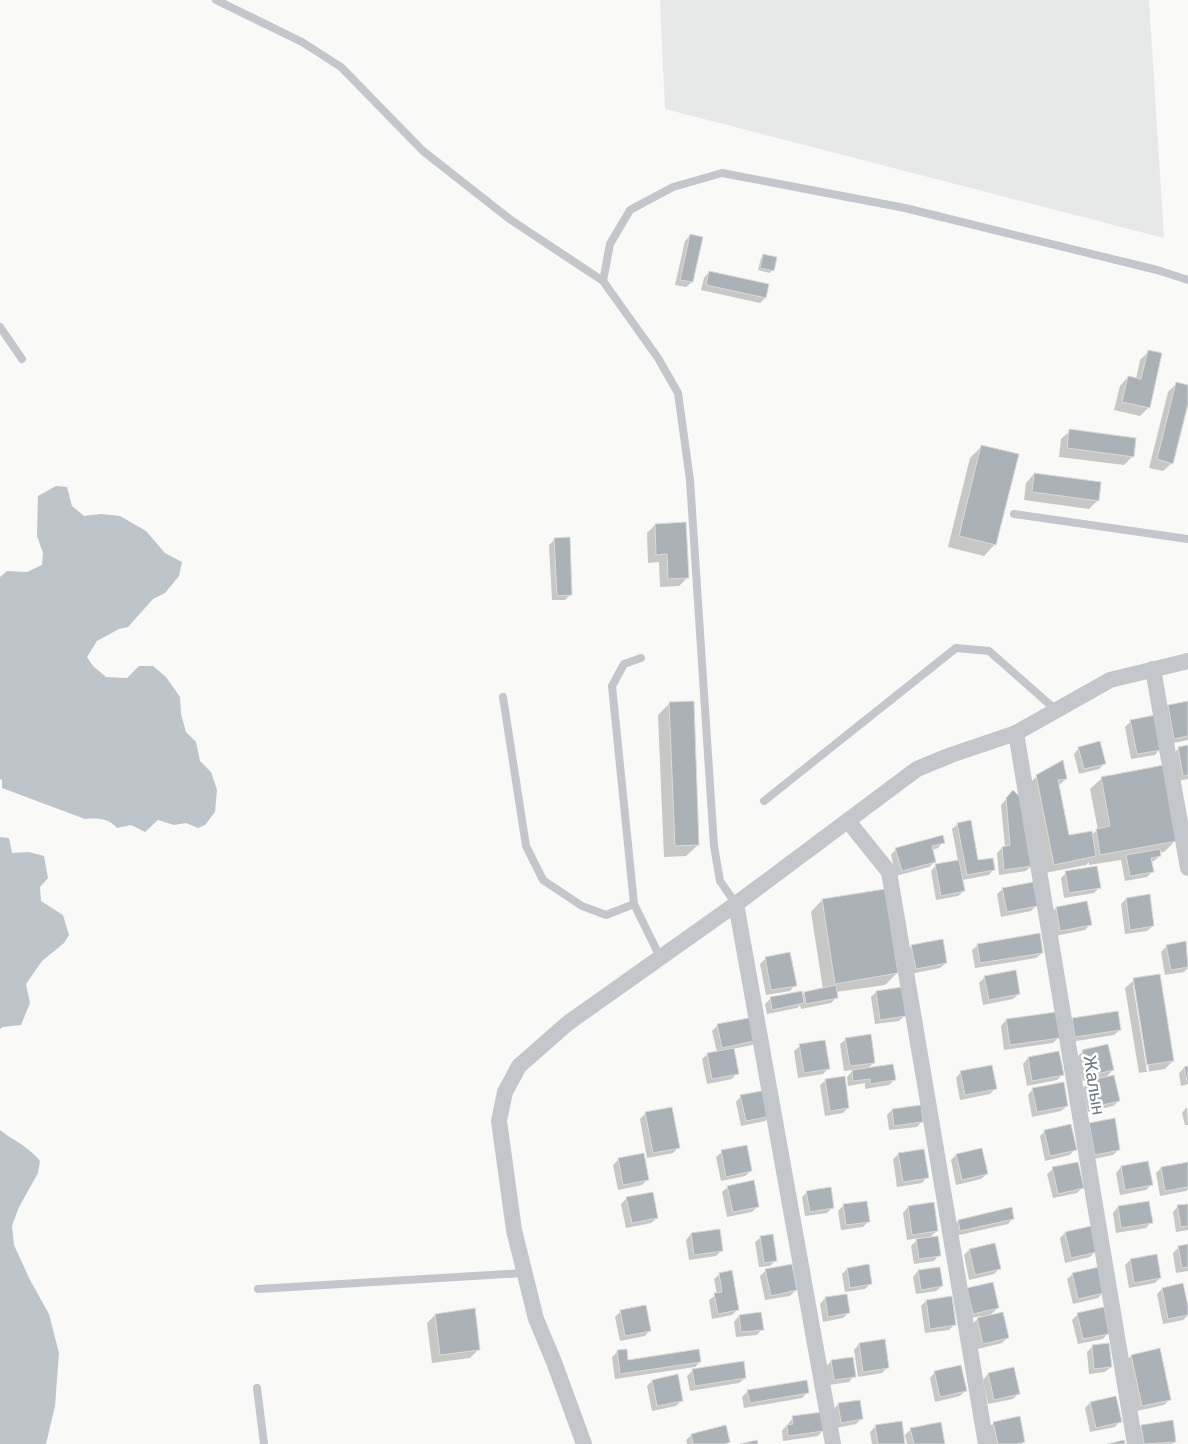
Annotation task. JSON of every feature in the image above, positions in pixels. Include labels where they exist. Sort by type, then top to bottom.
[{"type":"street","points":[[584,1444],[536,1319],[514,1230],[499,1121],[505,1092],[519,1066],[568,1023],[736,904],[917,769],[951,755],[1016,733],[1110,680],[1188,661]]},
{"type":"street","points":[[1154,669],[1188,868]]},
{"type":"street","name":"Жалын","points":[[1016,733],[1135,1444]]},
{"type":"street","points":[[848,821],[889,872],[986,1444]]},
{"type":"street","points":[[736,904],[833,1444]]},
{"type":"lane","points":[[216,0],[302,42],[340,67],[423,151],[511,220],[603,281],[658,358],[678,393],[690,480],[714,846],[720,881],[736,904]]},
{"type":"lane","points":[[603,281],[610,244],[630,210],[673,187],[722,173],[905,208],[1157,270],[1188,280]]},
{"type":"lane","points":[[0,327],[22,359]]},
{"type":"lane","points":[[1014,514],[1188,539]]},
{"type":"lane","points":[[764,801],[956,648],[989,651],[1056,711]]},
{"type":"lane","points":[[641,658],[624,664],[612,686],[634,904],[660,957]]},
{"type":"lane","points":[[502,696],[526,846],[543,880],[582,906],[606,915],[634,904]]},
{"type":"lane","points":[[258,1289],[524,1273]]},
{"type":"lane","points":[[257,1388],[264,1444]]},
{"type":"shaded area","points":[[660,0],[1149,0],[1164,238],[665,109]]},
{"type":"shaded area","points":[[56,486],[67,487],[72,506],[84,516],[101,514],[120,516],[146,531],[165,553],[182,562],[179,576],[165,593],[153,599],[128,627],[119,629],[97,641],[87,657],[93,666],[106,677],[127,678],[139,666],[153,666],[166,677],[180,697],[181,714],[186,732],[196,742],[200,761],[211,772],[217,790],[215,812],[205,825],[198,828],[186,823],[174,825],[158,820],[145,832],[131,825],[117,828],[106,820],[85,819],[2,788],[2,780],[0,779],[0,577],[7,571],[27,572],[42,565],[43,553],[37,536],[38,496]]},
{"type":"shaded area","points":[[0,837],[9,838],[12,853],[29,852],[44,856],[48,878],[40,887],[41,901],[63,915],[69,935],[64,943],[42,961],[26,984],[30,1003],[21,1025],[0,1029]]},
{"type":"shaded area","points":[[0,1130],[26,1148],[40,1161],[38,1173],[19,1207],[12,1226],[14,1245],[30,1280],[49,1314],[59,1353],[55,1406],[46,1444],[0,1444]]},
{"type":"building","points":[[690,234],[703,237],[693,282],[680,280]]},
{"type":"building","points":[[763,254],[777,257],[774,271],[760,268]]},
{"type":"building","points":[[709,271],[769,284],[766,298],[706,285]]},
{"type":"building","points":[[1148,350],[1162,353],[1150,408],[1122,402],[1128,376],[1141,379]]},
{"type":"building","points":[[1176,382],[1188,385],[1188,404],[1173,464],[1157,459]]},
{"type":"building","points":[[1069,429],[1136,438],[1134,457],[1067,448]]},
{"type":"building","points":[[981,445],[1019,454],[996,545],[959,536]]},
{"type":"building","points":[[1034,473],[1101,482],[1099,501],[1032,492]]},
{"type":"building","points":[[686,522],[689,578],[668,579],[667,554],[656,555],[655,524]]},
{"type":"building","points":[[570,537],[572,595],[557,596],[554,538]]},
{"type":"building","points":[[694,701],[699,845],[675,846],[669,702]]},
{"type":"building","points":[[1188,701],[1188,736],[1174,739],[1168,705]]},
{"type":"building","points":[[1155,715],[1162,750],[1137,754],[1130,720]]},
{"type":"building","points":[[1100,741],[1106,764],[1084,769],[1078,747]]},
{"type":"building","points":[[1188,745],[1188,775],[1183,776],[1178,747]]},
{"type":"building","points":[[1063,760],[1067,779],[1058,780],[1069,835],[1092,831],[1096,856],[1054,865],[1036,775]]},
{"type":"building","points":[[1164,765],[1177,841],[1100,855],[1096,829],[1110,826],[1101,777]]},
{"type":"building","points":[[1013,790],[1024,801],[1033,866],[1004,870],[1002,847],[1010,845],[1006,798]]},
{"type":"building","points":[[971,820],[978,860],[993,858],[995,870],[967,875],[957,823]]},
{"type":"building","points":[[943,835],[945,843],[932,846],[936,862],[902,871],[895,848]]},
{"type":"building","points":[[1160,849],[1161,856],[1151,858],[1154,872],[1130,876],[1126,855]]},
{"type":"building","points":[[959,860],[965,891],[941,896],[935,864]]},
{"type":"building","points":[[1097,866],[1101,888],[1069,893],[1065,871]]},
{"type":"building","points":[[1033,882],[1038,906],[1007,912],[1002,888]]},
{"type":"building","points":[[885,889],[898,973],[835,984],[822,899]]},
{"type":"building","points":[[1150,894],[1154,926],[1130,930],[1126,898]]},
{"type":"building","points":[[1087,901],[1092,925],[1060,931],[1056,907]]},
{"type":"building","points":[[1040,933],[1043,953],[980,963],[977,944]]},
{"type":"building","points":[[943,939],[947,963],[916,969],[911,945]]},
{"type":"building","points":[[1186,941],[1188,967],[1171,970],[1166,945]]},
{"type":"building","points":[[790,952],[797,986],[771,990],[765,957]]},
{"type":"building","points":[[1016,970],[1020,994],[989,1000],[984,976]]},
{"type":"building","points":[[1160,974],[1174,1061],[1147,1065],[1133,978]]},
{"type":"building","points":[[836,985],[838,998],[806,1004],[804,992]]},
{"type":"building","points":[[902,987],[906,1016],[880,1020],[876,991]]},
{"type":"building","points":[[802,991],[804,1003],[772,1010],[770,997]]},
{"type":"building","points":[[1118,1011],[1121,1030],[1075,1037],[1072,1018]]},
{"type":"building","points":[[1056,1012],[1060,1038],[1010,1045],[1006,1019]]},
{"type":"building","points":[[754,1017],[759,1040],[722,1048],[717,1024]]},
{"type":"building","points":[[871,1034],[875,1063],[850,1066],[845,1038]]},
{"type":"building","points":[[825,1040],[830,1069],[804,1073],[799,1044]]},
{"type":"building","points":[[1108,1044],[1114,1070],[1088,1076],[1082,1050]]},
{"type":"building","points":[[734,1048],[739,1074],[712,1079],[707,1053]]},
{"type":"building","points":[[1059,1051],[1064,1075],[1032,1081],[1028,1057]]},
{"type":"building","points":[[893,1064],[896,1080],[870,1084],[870,1079],[853,1081],[852,1070]]},
{"type":"building","points":[[992,1065],[997,1089],[965,1095],[960,1071]]},
{"type":"building","points":[[1188,1066],[1188,1081],[1187,1081],[1184,1067]]},
{"type":"building","points":[[1114,1075],[1120,1101],[1094,1107],[1088,1081]]},
{"type":"building","points":[[845,1076],[849,1108],[830,1111],[825,1079]]},
{"type":"building","points":[[1064,1082],[1068,1106],[1037,1112],[1032,1088]]},
{"type":"building","points":[[767,1090],[772,1116],[746,1121],[740,1095]]},
{"type":"building","points":[[921,1105],[923,1122],[894,1126],[892,1109]]},
{"type":"building","points":[[672,1107],[680,1148],[653,1153],[645,1112]]},
{"type":"building","points":[[1115,1118],[1120,1150],[1095,1155],[1089,1123]]},
{"type":"building","points":[[1071,1124],[1077,1150],[1050,1156],[1044,1130]]},
{"type":"building","points":[[747,1145],[752,1171],[726,1177],[721,1150]]},
{"type":"building","points":[[982,1148],[988,1174],[962,1180],[956,1154]]},
{"type":"building","points":[[924,1149],[929,1178],[903,1182],[898,1153]]},
{"type":"building","points":[[644,1153],[649,1180],[623,1185],[618,1158]]},
{"type":"building","points":[[1148,1161],[1153,1185],[1125,1190],[1121,1166]]},
{"type":"building","points":[[1078,1162],[1084,1188],[1058,1194],[1052,1167]]},
{"type":"building","points":[[1188,1162],[1188,1187],[1165,1191],[1161,1167]]},
{"type":"building","points":[[754,1180],[759,1207],[733,1212],[727,1186]]},
{"type":"building","points":[[831,1187],[834,1208],[810,1212],[806,1191]]},
{"type":"building","points":[[653,1192],[658,1218],[632,1223],[626,1197]]},
{"type":"building","points":[[867,1201],[870,1222],[846,1225],[843,1204]]},
{"type":"building","points":[[1149,1201],[1153,1223],[1121,1228],[1118,1206]]},
{"type":"building","points":[[934,1202],[938,1231],[912,1235],[908,1206]]},
{"type":"building","points":[[1188,1204],[1188,1226],[1181,1227],[1177,1205]]},
{"type":"building","points":[[1012,1207],[1014,1219],[960,1231],[958,1220]]},
{"type":"building","points":[[1091,1226],[1097,1252],[1071,1258],[1065,1232]]},
{"type":"building","points":[[720,1229],[723,1251],[694,1255],[691,1233]]},
{"type":"building","points":[[773,1234],[777,1261],[764,1263],[760,1236]]},
{"type":"building","points":[[938,1236],[941,1256],[919,1259],[916,1239]]},
{"type":"building","points":[[995,1243],[1001,1269],[975,1275],[969,1249]]},
{"type":"building","points":[[1188,1244],[1188,1267],[1182,1268],[1178,1246]]},
{"type":"building","points":[[1157,1254],[1161,1278],[1134,1283],[1130,1259]]},
{"type":"building","points":[[792,1264],[797,1290],[771,1296],[765,1269]]},
{"type":"building","points":[[869,1264],[872,1284],[850,1288],[847,1268]]},
{"type":"building","points":[[940,1267],[943,1286],[921,1290],[918,1270]]},
{"type":"building","points":[[1099,1267],[1104,1293],[1078,1299],[1072,1273]]},
{"type":"building","points":[[732,1270],[739,1310],[718,1314],[714,1293],[722,1292],[719,1273]]},
{"type":"building","points":[[993,1282],[999,1308],[973,1314],[967,1288]]},
{"type":"building","points":[[1183,1283],[1188,1315],[1168,1319],[1162,1288]]},
{"type":"building","points":[[847,1294],[850,1313],[828,1317],[825,1297]]},
{"type":"building","points":[[952,1296],[956,1325],[930,1329],[926,1300]]},
{"type":"building","points":[[646,1305],[651,1331],[625,1336],[620,1310]]},
{"type":"building","points":[[1104,1307],[1109,1334],[1083,1339],[1077,1313]]},
{"type":"building","points":[[475,1308],[480,1350],[440,1355],[435,1314]]},
{"type":"building","points":[[761,1312],[764,1330],[741,1332],[739,1315]]},
{"type":"building","points":[[1003,1312],[1009,1338],[983,1344],[977,1318]]},
{"type":"building","points":[[885,1339],[889,1368],[863,1372],[859,1343]]},
{"type":"building","points":[[1109,1343],[1112,1367],[1094,1369],[1092,1345]]},
{"type":"building","points":[[1160,1348],[1171,1400],[1142,1406],[1131,1355]]},
{"type":"building","points":[[627,1349],[628,1360],[699,1349],[701,1362],[620,1374],[617,1350]]},
{"type":"building","points":[[853,1357],[856,1377],[834,1380],[831,1360]]},
{"type":"building","points":[[744,1361],[746,1378],[695,1386],[692,1369]]},
{"type":"building","points":[[961,1365],[967,1391],[940,1397],[934,1371]]},
{"type":"building","points":[[1014,1367],[1020,1394],[994,1400],[988,1373]]},
{"type":"building","points":[[678,1374],[683,1401],[657,1406],[652,1380]]},
{"type":"building","points":[[807,1380],[809,1393],[750,1403],[747,1390]]},
{"type":"building","points":[[1116,1396],[1122,1422],[1096,1428],[1090,1402]]},
{"type":"building","points":[[860,1400],[863,1419],[841,1423],[838,1403]]},
{"type":"building","points":[[822,1412],[824,1431],[788,1436],[787,1425],[793,1424],[792,1416]]},
{"type":"building","points":[[1020,1416],[1025,1442],[998,1444],[993,1422]]},
{"type":"building","points":[[1173,1420],[1176,1442],[1144,1444],[1141,1425]]},
{"type":"building","points":[[902,1421],[905,1444],[878,1444],[875,1425]]},
{"type":"building","points":[[941,1422],[945,1444],[914,1444],[910,1428]]},
{"type":"building","points":[[726,1425],[730,1442],[724,1444],[693,1444],[691,1434]]},
{"type":"building","points":[[757,1440],[758,1444],[740,1444]]},
{"type":"building","points":[[1124,1440],[1125,1444],[1107,1444]]}]
